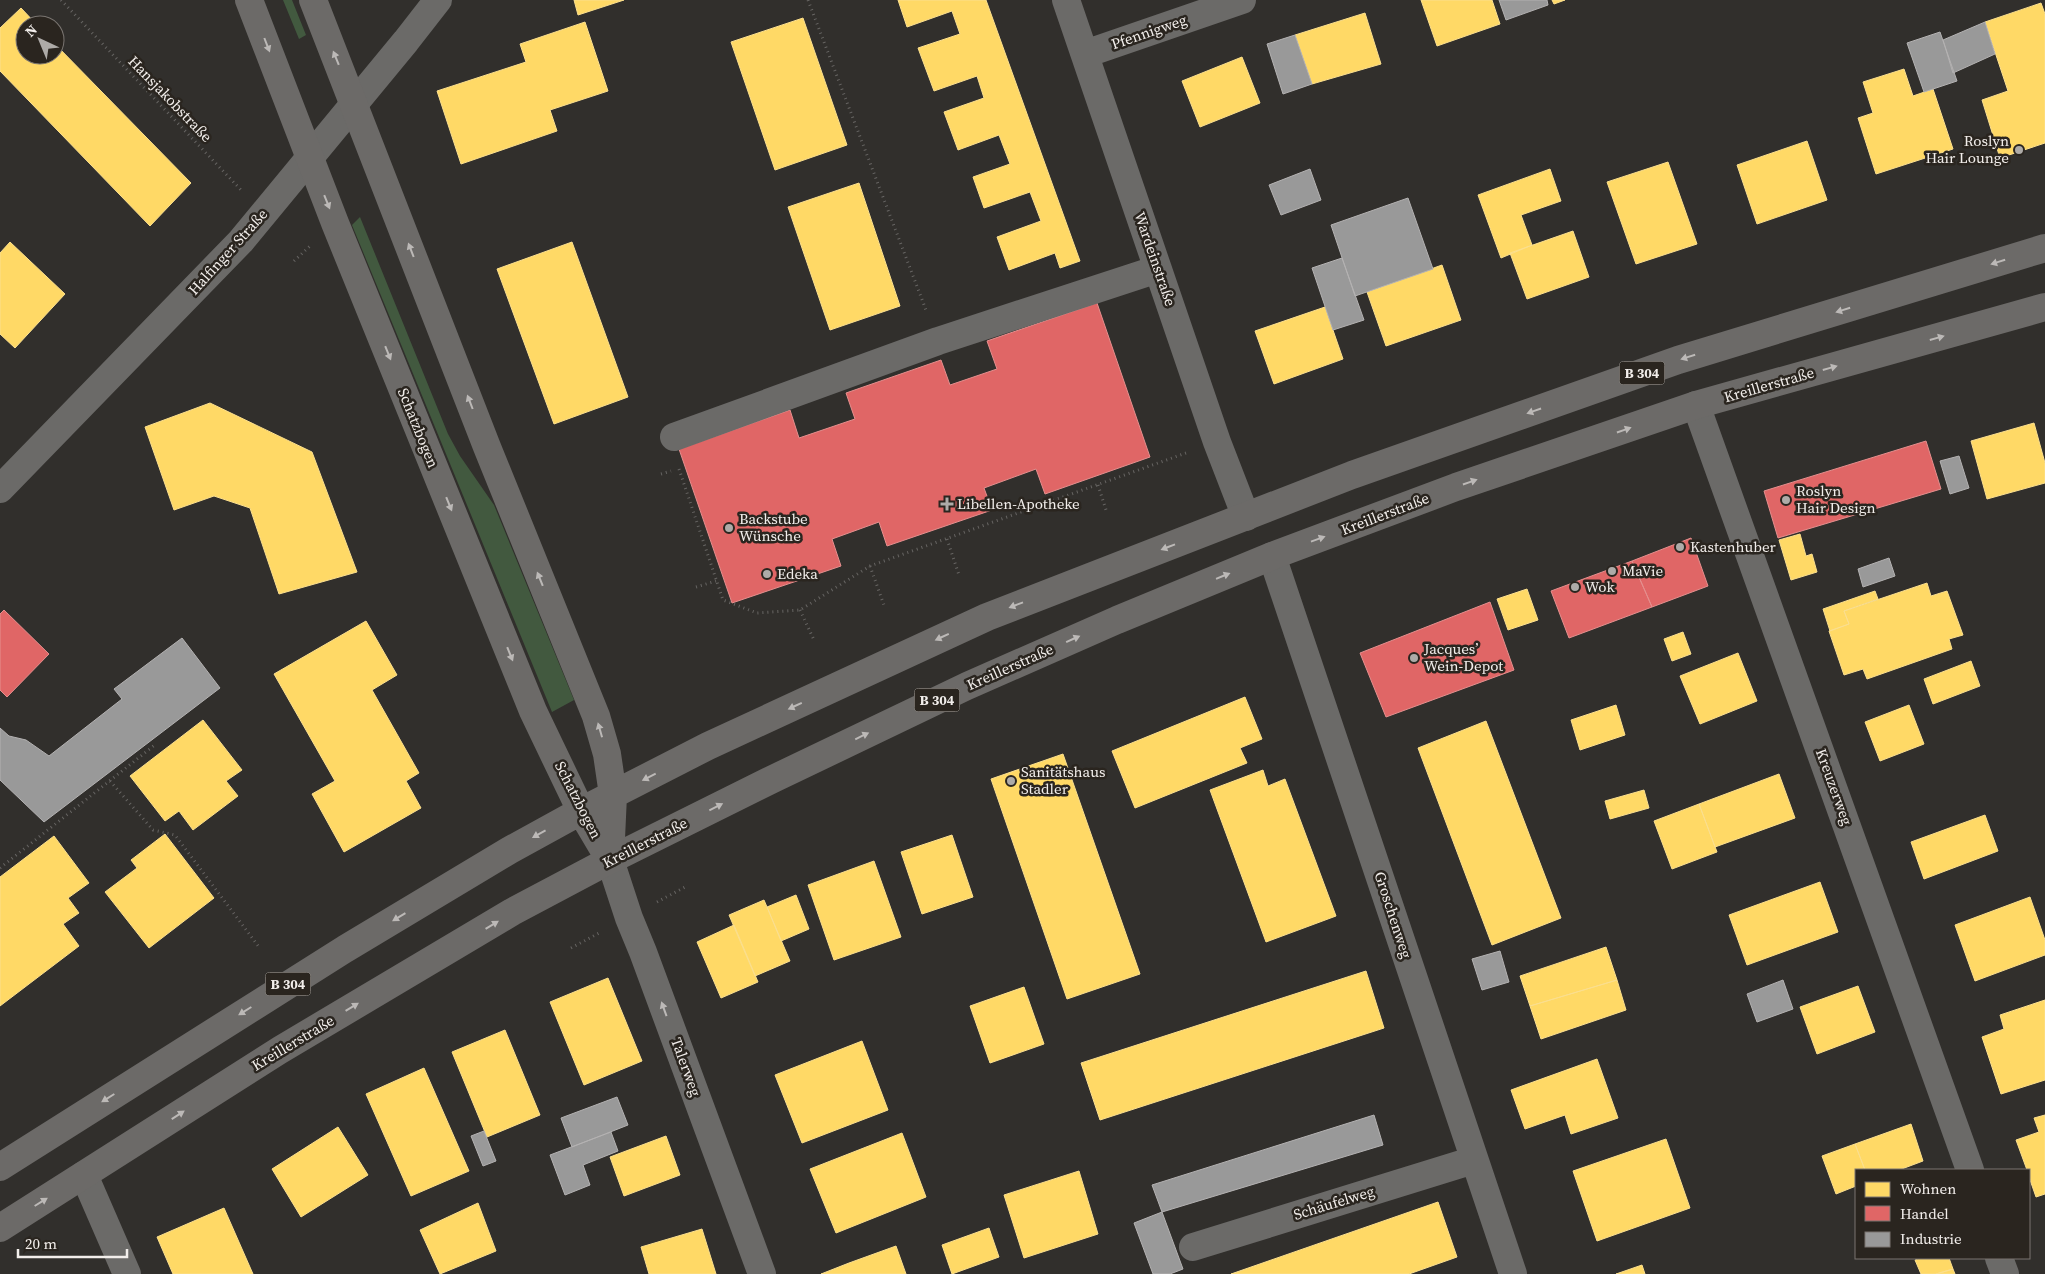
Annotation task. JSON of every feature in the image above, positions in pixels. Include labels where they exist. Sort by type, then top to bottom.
[{"type":"main road","name":"Schatzbogen","points":[[249,0],[309,157],[533,711],[581,811],[610,860]]},
{"type":"main road","name":"Schatzbogen","points":[[313,0],[491,456],[587,693],[607,754],[613,795],[610,860]]},
{"type":"main road","name":"B 304","points":[[0,1167],[345,949],[510,850],[581,811],[708,746],[987,617],[1352,475],[1678,360],[2045,248]]},
{"type":"main road","name":"Kreillerstraße","points":[[0,1228],[280,1050],[512,912],[610,860],[772,779],[967,686],[1117,620],[1272,556],[1456,487],[1696,405],[2045,308]]},
{"type":"street","name":"Halfinger Straße","points":[[0,489],[241,240],[406,42],[438,0]]},
{"type":"street","name":"Wardeinstraße","points":[[1066,0],[1217,442],[1246,517]]},
{"type":"street","name":"Pfennigweg","points":[[1085,54],[1242,0]]},
{"type":"street","points":[[674,437],[938,341],[1158,269]]},
{"type":"street","name":"Kreuzerweg","points":[[1696,405],[1970,1169]]},
{"type":"street","name":"Groschenweg","points":[[1272,556],[1513,1274]]},
{"type":"street","name":"Talerweg","points":[[610,860],[629,918],[762,1274]]},
{"type":"street","name":"Schäufelweg","points":[[1193,1247],[1474,1160]]},
{"type":"street","points":[[84,1175],[127,1274]]},
{"type":"street","points":[[1999,1259],[2005,1274]]},
{"type":"path","name":"Hansjakobstraße","points":[[61,0],[262,214]]},
{"type":"path","points":[[808,0],[938,341]]},
{"type":"path","points":[[660,474],[679,468],[723,600],[757,613],[800,610],[870,566],[1217,442]]},
{"type":"path","points":[[1098,484],[1108,513]]},
{"type":"path","points":[[947,539],[959,574]]},
{"type":"path","points":[[870,566],[885,608]]},
{"type":"path","points":[[696,587],[716,581]]},
{"type":"path","points":[[800,610],[814,640]]},
{"type":"path","points":[[0,868],[156,744]]},
{"type":"path","points":[[110,781],[153,830],[175,835],[259,946]]},
{"type":"green space","points":[[283,0],[292,0],[306,35],[299,39]]},
{"type":"green space","points":[[360,217],[448,434],[460,456],[494,505],[574,700],[552,712],[352,225]]},
{"type":"building: Wohnen","points":[[574,0],[624,0],[578,15]]},
{"type":"building: Wohnen","points":[[898,0],[986,0],[1080,261],[1060,268],[1055,253],[1009,270],[997,237],[1041,221],[1030,192],[984,208],[973,177],[1010,164],[999,135],[958,150],[944,112],[984,98],[977,76],[934,91],[918,48],[960,34],[952,11],[907,27]]},
{"type":"building: Wohnen","points":[[1421,0],[1492,0],[1500,24],[1437,46]]},
{"type":"building: Wohnen","points":[[1552,0],[1565,0],[1554,4]]},
{"type":"building: Wohnen","points":[[2041,3],[2045,14],[2045,143],[2000,158],[1982,100],[2008,91],[1985,22]]},
{"type":"building: Wohnen","points":[[21,8],[28,15],[15,15],[15,65],[65,65],[65,54],[191,183],[150,226],[0,71],[0,28]]},
{"type":"building: Wohnen","points":[[1365,13],[1381,64],[1312,84],[1295,35]]},
{"type":"building: Wohnen","points":[[803,18],[847,145],[775,170],[731,42]]},
{"type":"building: Wohnen","points":[[585,22],[608,91],[550,110],[557,131],[461,164],[437,91],[526,62],[520,44]]},
{"type":"building: Wohnen","points":[[1242,57],[1260,103],[1200,127],[1182,81]]},
{"type":"building: Wohnen","points":[[1904,69],[1913,96],[1933,89],[1953,149],[1876,174],[1858,118],[1873,113],[1863,82]]},
{"type":"building: Wohnen","points":[[1807,141],[1827,200],[1757,224],[1737,165]]},
{"type":"building: Wohnen","points":[[1668,162],[1697,244],[1636,264],[1607,182]]},
{"type":"building: Wohnen","points":[[1550,169],[1561,201],[1521,215],[1532,245],[1501,258],[1478,195]]},
{"type":"building: Wohnen","points":[[859,183],[900,306],[830,330],[788,207]]},
{"type":"building: Wohnen","points":[[1573,231],[1589,277],[1527,299],[1510,253]]},
{"type":"building: Wohnen","points":[[10,242],[65,294],[15,348],[0,334],[0,253]]},
{"type":"building: Wohnen","points":[[572,242],[628,397],[554,424],[497,269]]},
{"type":"building: Wohnen","points":[[1442,265],[1461,320],[1386,346],[1367,292]]},
{"type":"building: Wohnen","points":[[1325,307],[1343,359],[1274,384],[1255,331]]},
{"type":"building: Wohnen","points":[[210,403],[312,452],[357,572],[279,594],[250,508],[214,496],[174,510],[145,427]]},
{"type":"building: Wohnen","points":[[2034,423],[2045,463],[2045,483],[1987,499],[1971,441]]},
{"type":"building: Wohnen","points":[[1800,534],[1806,556],[1812,554],[1817,572],[1791,580],[1779,540]]},
{"type":"building: Wohnen","points":[[1927,583],[1931,596],[1947,591],[1963,635],[1949,639],[1952,649],[1867,679],[1863,669],[1844,675],[1829,631],[1849,624],[1844,611]]},
{"type":"building: Wohnen","points":[[1527,589],[1538,620],[1508,630],[1497,599]]},
{"type":"building: Wohnen","points":[[1875,591],[1878,599],[1844,611],[1849,624],[1830,631],[1823,609]]},
{"type":"building: Wohnen","points":[[366,621],[397,675],[372,690],[419,773],[406,781],[421,808],[344,852],[312,794],[335,781],[274,674]]},
{"type":"building: Wohnen","points":[[1683,632],[1691,654],[1672,661],[1664,639]]},
{"type":"building: Wohnen","points":[[1738,653],[1757,701],[1700,724],[1680,676]]},
{"type":"building: Wohnen","points":[[1971,661],[1980,686],[1933,704],[1924,679]]},
{"type":"building: Wohnen","points":[[1245,697],[1262,739],[1240,748],[1247,763],[1135,808],[1112,751]]},
{"type":"building: Wohnen","points":[[1616,705],[1625,735],[1580,750],[1571,720]]},
{"type":"building: Wohnen","points":[[1909,705],[1924,744],[1880,761],[1865,722]]},
{"type":"building: Wohnen","points":[[203,720],[242,770],[226,781],[238,796],[193,830],[179,811],[165,821],[130,776]]},
{"type":"building: Wohnen","points":[[1486,721],[1561,918],[1492,945],[1418,748]]},
{"type":"building: Wohnen","points":[[1063,754],[1140,974],[1067,999],[991,779]]},
{"type":"building: Wohnen","points":[[1263,770],[1268,786],[1285,779],[1336,916],[1266,942],[1210,790]]},
{"type":"building: Wohnen","points":[[1779,774],[1795,818],[1715,847],[1699,804]]},
{"type":"building: Wohnen","points":[[1644,790],[1649,808],[1610,819],[1605,801]]},
{"type":"building: Wohnen","points":[[1699,804],[1717,852],[1672,869],[1654,821]]},
{"type":"building: Wohnen","points":[[1985,815],[1998,851],[1924,879],[1911,842]]},
{"type":"building: Wohnen","points":[[165,834],[214,898],[149,948],[105,892],[137,868],[131,860]]},
{"type":"building: Wohnen","points":[[952,835],[973,897],[922,914],[901,852]]},
{"type":"building: Wohnen","points":[[54,836],[89,883],[68,898],[79,913],[63,924],[79,946],[0,1006],[0,877]]},
{"type":"building: Wohnen","points":[[874,861],[901,937],[834,960],[808,885]]},
{"type":"building: Wohnen","points":[[1820,882],[1838,932],[1747,965],[1729,915]]},
{"type":"building: Wohnen","points":[[796,895],[809,929],[781,941],[767,907]]},
{"type":"building: Wohnen","points":[[2030,897],[2045,940],[2045,955],[1975,981],[1955,925]]},
{"type":"building: Wohnen","points":[[764,900],[790,961],[755,976],[729,915]]},
{"type":"building: Wohnen","points":[[734,925],[758,982],[721,998],[697,942]]},
{"type":"building: Wohnen","points":[[1606,947],[1617,980],[1530,1006],[1520,976]]},
{"type":"building: Wohnen","points":[[1366,971],[1384,1028],[1100,1120],[1081,1063]]},
{"type":"building: Wohnen","points":[[608,978],[642,1061],[584,1085],[550,1002]]},
{"type":"building: Wohnen","points":[[1617,980],[1626,1010],[1541,1039],[1530,1006]]},
{"type":"building: Wohnen","points":[[1858,986],[1875,1032],[1817,1054],[1800,1007]]},
{"type":"building: Wohnen","points":[[1024,987],[1044,1044],[990,1063],[970,1006]]},
{"type":"building: Wohnen","points":[[2045,1000],[2045,1080],[2001,1094],[1982,1037],[2004,1029],[2000,1015]]},
{"type":"building: Wohnen","points":[[505,1030],[540,1115],[487,1137],[452,1052]]},
{"type":"building: Wohnen","points":[[862,1041],[888,1110],[802,1143],[775,1075]]},
{"type":"building: Wohnen","points":[[1597,1059],[1618,1118],[1571,1134],[1565,1115],[1525,1129],[1511,1090]]},
{"type":"building: Wohnen","points":[[424,1068],[469,1171],[411,1196],[366,1094]]},
{"type":"building: Wohnen","points":[[2045,1115],[2045,1194],[2036,1197],[2030,1180],[2030,1169],[2027,1169],[2016,1140],[2039,1132],[2034,1118]]},
{"type":"building: Wohnen","points":[[1911,1124],[1923,1161],[1902,1169],[1865,1169],[1855,1144]]},
{"type":"building: Wohnen","points":[[338,1127],[368,1175],[301,1217],[272,1169]]},
{"type":"building: Wohnen","points":[[902,1133],[926,1197],[836,1233],[810,1169]]},
{"type":"building: Wohnen","points":[[666,1136],[680,1175],[624,1196],[610,1157]]},
{"type":"building: Wohnen","points":[[1666,1139],[1690,1208],[1597,1241],[1573,1171]]},
{"type":"building: Wohnen","points":[[1855,1144],[1865,1169],[1855,1169],[1855,1186],[1836,1194],[1822,1156]]},
{"type":"building: Wohnen","points":[[1079,1171],[1098,1234],[1024,1258],[1004,1195]]},
{"type":"building: Wohnen","points":[[1438,1202],[1457,1257],[1409,1274],[1231,1274]]},
{"type":"building: Wohnen","points":[[478,1203],[496,1251],[440,1274],[420,1230]]},
{"type":"building: Wohnen","points":[[224,1208],[253,1274],[173,1274],[157,1237]]},
{"type":"building: Wohnen","points":[[989,1228],[999,1257],[952,1274],[942,1245]]},
{"type":"building: Wohnen","points":[[702,1229],[716,1274],[649,1274],[641,1247]]},
{"type":"building: Wohnen","points":[[896,1246],[906,1274],[821,1274],[849,1263]]},
{"type":"building: Wohnen","points":[[1949,1259],[1953,1269],[1936,1274],[1921,1274],[1915,1260]]},
{"type":"building: Wohnen","points":[[1642,1265],[1645,1274],[1616,1274]]},
{"type":"building: Wohnen","points":[[1953,1269],[1955,1274],[1936,1274]]},
{"type":"building: Handel","points":[[1097,303],[1150,457],[1045,494],[1036,469],[984,488],[992,510],[887,546],[879,522],[832,539],[841,566],[732,603],[679,449],[790,410],[799,438],[855,419],[846,393],[941,360],[950,385],[997,369],[987,341]]},
{"type":"building: Handel","points":[[1926,441],[1941,489],[1778,538],[1764,491]]},
{"type":"building: Handel","points":[[1691,538],[1708,586],[1652,607],[1632,561]]},
{"type":"building: Handel","points":[[1632,561],[1652,607],[1569,638],[1551,591]]},
{"type":"building: Handel","points":[[1490,602],[1514,670],[1386,717],[1360,653]]},
{"type":"building: Handel","points":[[4,610],[49,654],[7,697],[0,690],[0,614]]},
{"type":"building: Industrie","points":[[1499,0],[1547,0],[1548,5],[1506,20]]},
{"type":"building: Industrie","points":[[1985,22],[1995,54],[1953,73],[1943,40]]},
{"type":"building: Industrie","points":[[1940,32],[1957,81],[1924,92],[1907,43]]},
{"type":"building: Industrie","points":[[1295,35],[1312,84],[1283,94],[1267,44]]},
{"type":"building: Industrie","points":[[1310,169],[1321,200],[1281,215],[1269,185]]},
{"type":"building: Industrie","points":[[1408,198],[1433,269],[1355,296],[1331,225]]},
{"type":"building: Industrie","points":[[1342,258],[1364,320],[1333,330],[1312,268]]},
{"type":"building: Industrie","points":[[1959,456],[1969,488],[1950,494],[1940,461]]},
{"type":"building: Industrie","points":[[1889,558],[1895,576],[1863,587],[1858,569]]},
{"type":"building: Industrie","points":[[182,638],[220,688],[44,822],[0,780],[0,728],[9,736],[26,740],[49,756],[122,699],[114,689]]},
{"type":"building: Industrie","points":[[1500,951],[1509,982],[1482,990],[1472,959]]},
{"type":"building: Industrie","points":[[1783,980],[1793,1009],[1757,1022],[1747,994]]},
{"type":"building: Industrie","points":[[617,1097],[628,1125],[572,1147],[561,1118]]},
{"type":"building: Industrie","points":[[1374,1115],[1383,1145],[1162,1212],[1152,1185]]},
{"type":"building: Industrie","points":[[484,1131],[496,1161],[483,1166],[471,1136]]},
{"type":"building: Industrie","points":[[611,1132],[618,1151],[583,1165],[590,1185],[565,1195],[550,1155]]},
{"type":"building: Industrie","points":[[1162,1212],[1183,1269],[1170,1274],[1153,1274],[1134,1223]]},
{"type":"place","name":"Roslyn Hair Lounge","points":[[2019,150]]},
{"type":"place","name":"Roslyn Hair Design","points":[[1786,500]]},
{"type":"place","name":"Libellen-Apotheke","points":[[947,504]]},
{"type":"place","name":"Backstube Wünsche","points":[[729,528]]},
{"type":"place","name":"Kastenhuber","points":[[1680,547]]},
{"type":"place","name":"MaVie","points":[[1612,571]]},
{"type":"place","name":"Edeka","points":[[767,574]]},
{"type":"place","name":"Wok","points":[[1575,587]]},
{"type":"place","name":"Jacques’ Wein-Depot","points":[[1414,658]]},
{"type":"place","name":"Sanitätshaus Stadler","points":[[1011,781]]}]
